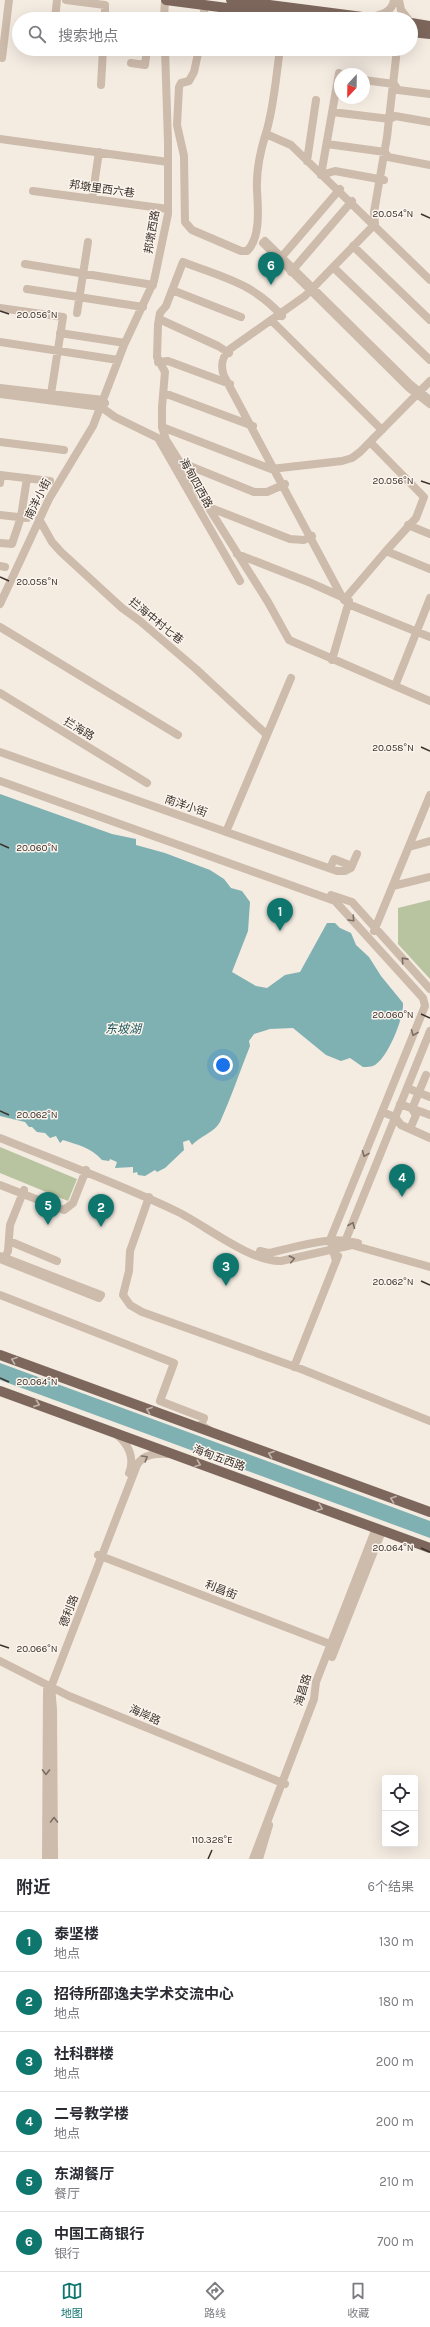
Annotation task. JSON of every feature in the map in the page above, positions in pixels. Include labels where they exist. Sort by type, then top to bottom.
[{"type":"main road","points":[[166,0],[251,12]]},
{"type":"main road","points":[[231,0],[326,12]]},
{"type":"main road","points":[[418,24],[430,26]]},
{"type":"main road","points":[[418,27],[430,34]]},
{"type":"main road","name":"海甸五西路","points":[[0,1355],[430,1512]]},
{"type":"main road","name":"海甸五西路","points":[[0,1391],[430,1548]]},
{"type":"street","points":[[2,58],[9,0]]},
{"type":"street","points":[[56,12],[57,0]]},
{"type":"street","points":[[66,0],[105,5],[105,12]]},
{"type":"street","points":[[165,12],[166,0]]},
{"type":"street","points":[[387,12],[393,6],[394,0]]},
{"type":"street","points":[[399,0],[400,8],[403,12]]},
{"type":"street","points":[[204,12],[205,5]]},
{"type":"street","points":[[101,85],[103,56]]},
{"type":"street","points":[[131,63],[145,65],[146,56]]},
{"type":"street","name":"邦墩西路","points":[[102,403],[125,343],[153,284],[168,208],[165,56]]},
{"type":"street","points":[[197,56],[193,75],[189,81],[180,85],[178,96],[177,125],[184,156],[186,226],[199,234],[241,251],[247,251],[251,248],[257,218],[257,170],[260,149],[266,133],[279,56]]},
{"type":"street","points":[[346,600],[252,426],[230,384],[224,368],[225,359],[228,353],[312,291],[375,226],[396,87],[397,56]]},
{"type":"street","points":[[396,87],[402,68],[401,56]]},
{"type":"street","points":[[370,81],[430,94]]},
{"type":"street","points":[[307,160],[316,100]]},
{"type":"street","points":[[322,174],[334,102]]},
{"type":"street","points":[[332,112],[430,122]]},
{"type":"street","points":[[266,133],[287,139],[430,280]]},
{"type":"street","points":[[0,139],[168,162]]},
{"type":"street","points":[[327,144],[386,154],[430,165]]},
{"type":"street","points":[[92,199],[99,152]]},
{"type":"street","points":[[322,174],[335,171],[382,180]]},
{"type":"street","name":"邦墩里西六巷","points":[[33,190],[168,208]]},
{"type":"street","points":[[339,190],[280,259],[430,404]]},
{"type":"street","points":[[294,272],[353,204]]},
{"type":"street","points":[[375,226],[430,277]]},
{"type":"street","points":[[77,313],[88,242]]},
{"type":"street","points":[[354,247],[430,320]]},
{"type":"street","points":[[281,315],[267,300],[252,289],[183,262],[159,319],[158,362],[165,370],[162,427],[166,440],[206,506],[268,602],[287,638],[296,645],[430,701]]},
{"type":"street","points":[[25,264],[153,284]]},
{"type":"street","points":[[334,268],[430,360]]},
{"type":"street","points":[[27,289],[143,306]]},
{"type":"street","points":[[172,290],[241,317]]},
{"type":"street","points":[[0,308],[63,317],[51,394]]},
{"type":"street","points":[[159,319],[228,353]]},
{"type":"street","points":[[272,321],[382,430]]},
{"type":"street","points":[[60,332],[125,343]]},
{"type":"street","points":[[0,342],[118,360]]},
{"type":"street","points":[[158,362],[168,361],[230,384]]},
{"type":"street","points":[[162,427],[275,469],[347,460],[356,456],[430,381]]},
{"type":"street","points":[[0,388],[51,394],[102,403]]},
{"type":"street","points":[[164,393],[252,426]]},
{"type":"street","points":[[419,393],[430,400]]},
{"type":"street","points":[[0,394],[102,403]]},
{"type":"street","name":"海甸四西路","points":[[102,403],[115,417],[158,438],[240,581]]},
{"type":"street","name":"南洋小街","points":[[0,604],[39,519],[61,478],[94,426],[102,403]]},
{"type":"street","points":[[0,442],[64,450]]},
{"type":"street","points":[[332,660],[346,600],[408,525],[416,518],[427,498],[370,442]]},
{"type":"street","points":[[180,462],[254,492],[267,492],[284,485]]},
{"type":"street","points":[[0,477],[50,481]]},
{"type":"street","points":[[0,543],[12,544],[24,518],[27,478]]},
{"type":"street","points":[[206,506],[290,539],[304,540],[311,537]]},
{"type":"street","points":[[0,515],[24,518]]},
{"type":"street","name":"拦海中村七巷","points":[[39,519],[52,542],[90,579],[122,608],[163,640],[266,734]]},
{"type":"street","points":[[408,525],[430,534]]},
{"type":"street","points":[[386,551],[430,569]]},
{"type":"street","points":[[237,554],[311,583],[346,600],[430,634]]},
{"type":"street","points":[[395,686],[430,598]]},
{"type":"street","points":[[0,627],[178,735]]},
{"type":"street","points":[[417,630],[430,638]]},
{"type":"street","points":[[226,832],[266,734],[291,678]]},
{"type":"street","name":"拦海路","points":[[0,693],[147,782]]},
{"type":"street","name":"南洋小街","points":[[0,752],[330,868],[345,871],[352,866],[357,854]]},
{"type":"street","points":[[0,777],[352,902],[430,988]]},
{"type":"street","points":[[0,781],[335,901],[427,1002],[330,1240],[336,1260]]},
{"type":"street","points":[[411,846],[430,795]]},
{"type":"street","points":[[372,941],[430,803]]},
{"type":"street","points":[[411,846],[430,842]]},
{"type":"street","points":[[395,884],[430,874]]},
{"type":"street","points":[[395,884],[430,877]]},
{"type":"street","points":[[295,1366],[336,1260],[344,1244],[430,1031]]},
{"type":"street","points":[[399,1070],[412,1075]]},
{"type":"street","points":[[412,1075],[417,1072],[428,1076],[412,1108]]},
{"type":"street","points":[[407,1088],[430,1097]]},
{"type":"street","points":[[400,1104],[430,1115]]},
{"type":"street","points":[[410,1129],[416,1115],[412,1108]]},
{"type":"street","points":[[382,1112],[395,1117],[401,1126],[430,1138]]},
{"type":"street","points":[[0,1135],[150,1199],[178,1212],[227,1241],[270,1260],[281,1261],[333,1250],[344,1244],[430,1267]]},
{"type":"street","points":[[0,1138],[84,1171]]},
{"type":"street","points":[[0,1185],[60,1205],[66,1205],[70,1201],[84,1171]]},
{"type":"street","points":[[0,1181],[23,1192]]},
{"type":"street","points":[[2,1258],[9,1241],[10,1225],[23,1192]]},
{"type":"street","points":[[150,1199],[184,1211],[229,1238],[266,1253],[330,1240],[430,1264]]},
{"type":"street","points":[[150,1199],[130,1251],[130,1271],[123,1291],[127,1301],[142,1312],[295,1366],[430,1418]]},
{"type":"street","points":[[9,1241],[57,1260]]},
{"type":"street","points":[[2,1258],[100,1295],[99,1298],[2,1258]]},
{"type":"street","points":[[0,1295],[174,1364],[160,1401],[204,1418],[201,1425],[218,1435]]},
{"type":"street","points":[[295,1366],[430,1421]]},
{"type":"street","name":"德利路","points":[[100,1556],[132,1466],[127,1446],[114,1433]]},
{"type":"street","name":"德利路","points":[[46,1859],[49,1686],[139,1462],[149,1455],[172,1454]]},
{"type":"street","name":"海昌路","points":[[253,1859],[283,1783],[333,1645],[379,1529]]},
{"type":"street","name":"利昌街","points":[[100,1556],[333,1645]]},
{"type":"street","name":"海岸路","points":[[0,1661],[49,1686],[283,1783]]},
{"type":"street","name":"德利路","points":[[49,1686],[53,1709],[54,1859]]},
{"type":"street","name":"海昌路","points":[[259,1859],[283,1783]]},
{"type":"green space","points":[[430,900],[430,979],[398,944],[398,908]]},
{"type":"green space","points":[[0,1147],[77,1179],[68,1201],[0,1173]]},
{"type":"water","name":"东坡湖","points":[[0,794],[112,834],[136,839],[136,845],[165,853],[210,870],[224,879],[231,888],[242,891],[250,902],[248,931],[232,972],[256,986],[267,988],[285,975],[300,972],[327,923],[335,923],[340,928],[351,933],[356,945],[369,957],[381,976],[403,1003],[403,1010],[398,1027],[385,1054],[375,1065],[363,1067],[350,1058],[341,1061],[326,1055],[293,1028],[270,1029],[254,1034],[249,1041],[250,1046],[218,1126],[192,1145],[189,1140],[183,1142],[184,1150],[165,1168],[157,1172],[155,1170],[145,1176],[138,1175],[137,1172],[133,1173],[133,1167],[115,1168],[117,1162],[110,1159],[109,1161],[102,1160],[93,1152],[84,1147],[63,1140],[60,1143],[56,1136],[50,1138],[45,1133],[37,1132],[32,1127],[29,1127],[25,1122],[0,1116]]},
{"type":"water","points":[[0,1363],[430,1521],[430,1538],[0,1380]]},
{"type":"place","name":"中国工商银行","points":[[271,285]]},
{"type":"place","name":"泰坚楼","points":[[280,931]]},
{"type":"place","name":"二号教学楼","points":[[402,1197]]},
{"type":"place","name":"东湖餐厅","points":[[48,1225]]},
{"type":"place","name":"招待所邵逸夫学术交流中心","points":[[101,1227]]},
{"type":"place","name":"社科群楼","points":[[226,1286]]}]
